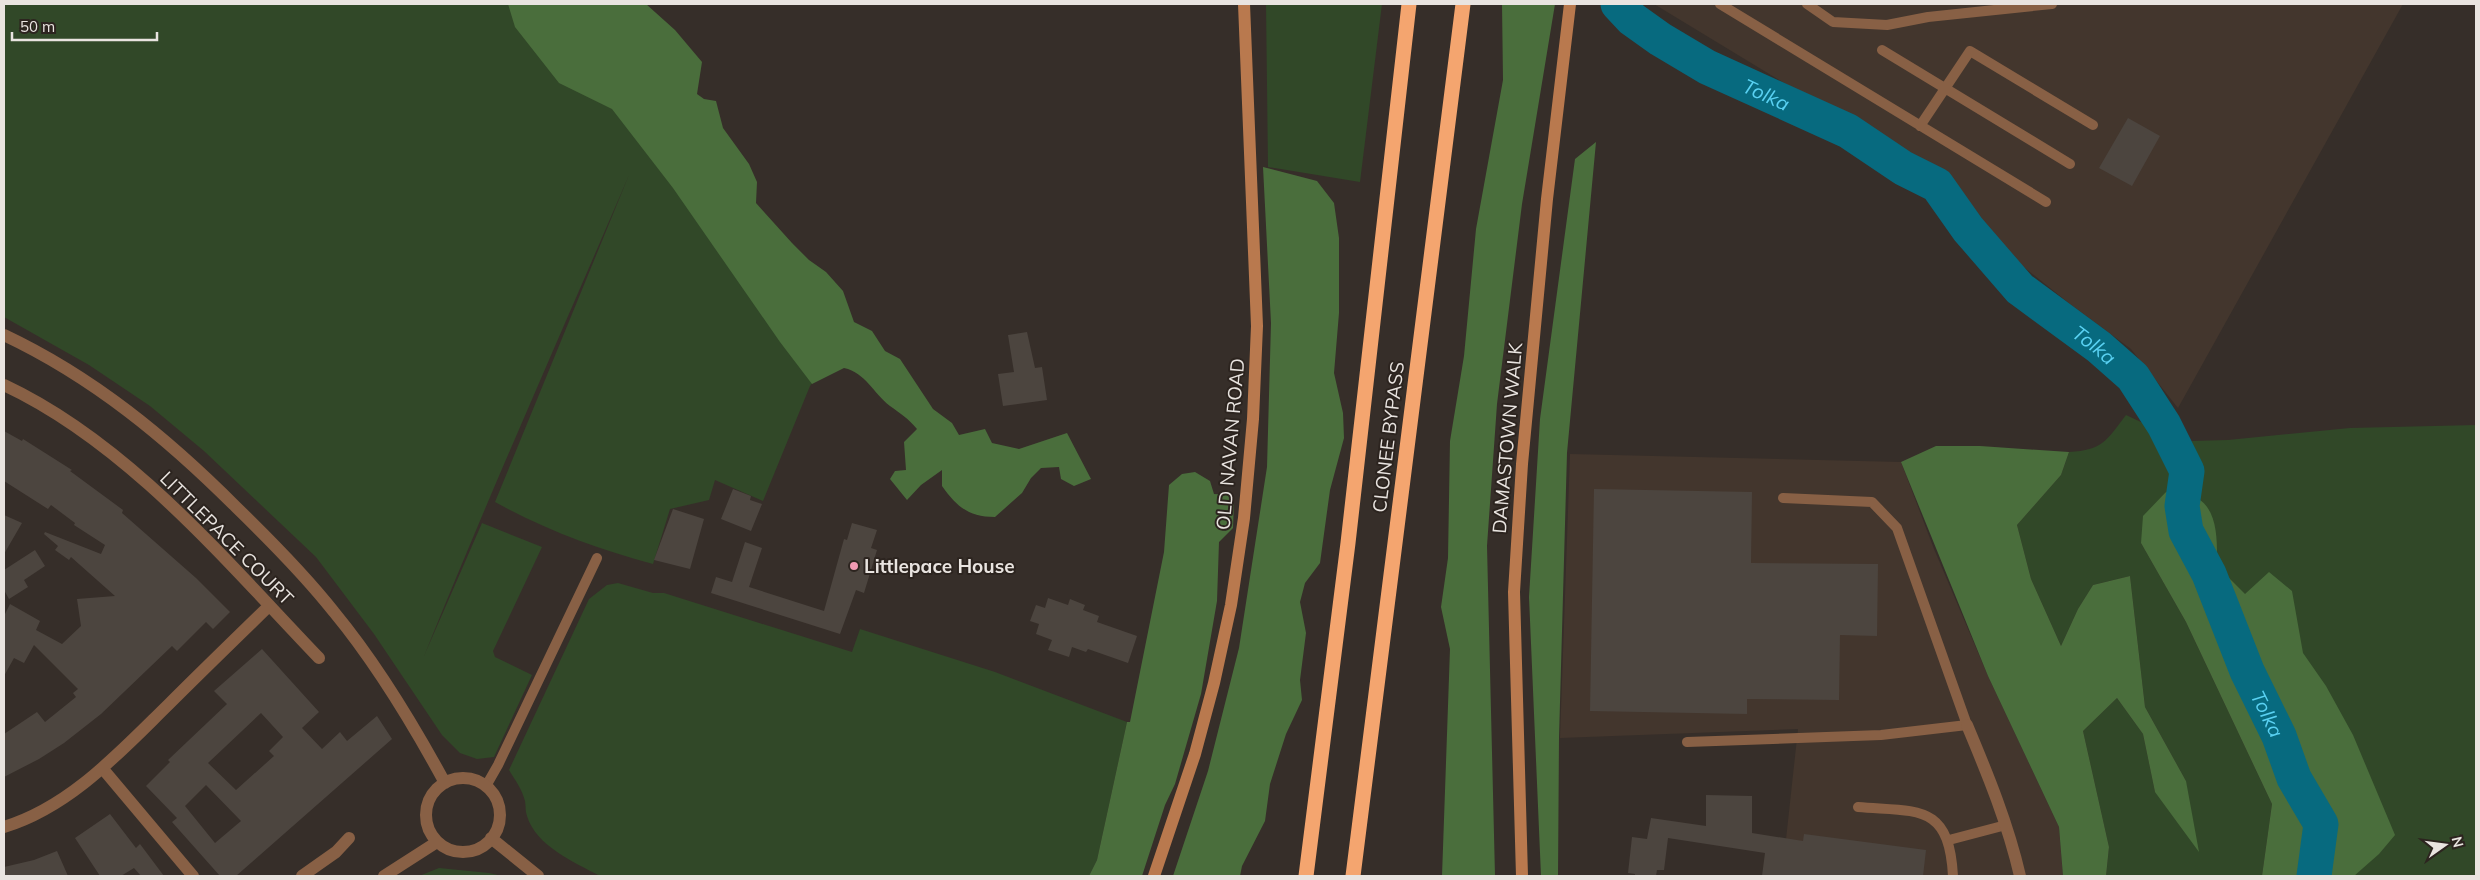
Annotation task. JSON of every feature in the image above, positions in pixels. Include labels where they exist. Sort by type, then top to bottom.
[{"type":"highway","name":"CLONEE BYPASS","points":[[1306,876],[1348,543],[1409,4]]},
{"type":"highway","name":"CLONEE BYPASS","points":[[1353,876],[1463,4]]},
{"type":"main road","name":"OLD NAVAN ROAD","points":[[1154,876],[1195,754],[1214,683],[1231,605],[1244,518],[1253,419],[1257,326],[1244,4]]},
{"type":"main road","name":"DAMASTOWN WALK","points":[[1522,876],[1514,592],[1522,464],[1547,200],[1570,4]]},
{"type":"street","points":[[4,335],[73,372],[124,406],[190,461],[299,570],[335,612],[374,667],[430,755],[445,783]]},
{"type":"street","name":"LITTLEPACE COURT","points":[[4,385],[69,422],[173,505],[319,658]]},
{"type":"street","points":[[4,827],[22,822],[44,811],[103,769],[269,606]]},
{"type":"street","points":[[1967,725],[2006,826],[2020,876]]},
{"type":"street","points":[[103,769],[193,876]]},
{"type":"street","points":[[467,778],[486,786],[495,798],[499,809],[499,820],[491,838],[480,848],[469,852],[458,852],[446,848],[437,842],[428,827],[426,810],[430,800],[445,783],[467,778]]},
{"type":"street","points":[[302,876],[336,852],[349,838]]},
{"type":"street","points":[[491,838],[538,876]]},
{"type":"street","points":[[384,876],[437,842]]},
{"type":"lane","points":[[1720,4],[2046,202]]},
{"type":"lane","points":[[1807,4],[1833,22],[1887,25],[1928,17],[2052,4]]},
{"type":"lane","points":[[1882,50],[2070,164]]},
{"type":"lane","points":[[1920,126],[1970,51],[2093,125]]},
{"type":"lane","points":[[1687,742],[1881,735],[1967,725],[1897,528],[1872,502],[1783,498]]},
{"type":"lane","points":[[486,786],[498,765],[597,558]]},
{"type":"lane","points":[[1858,807],[1915,812],[1937,821],[1948,840],[1953,876]]},
{"type":"lane","points":[[1948,840],[2006,826]]},
{"type":"shaded area","points":[[1654,4],[2403,4],[2178,408],[2131,349],[2070,304],[2000,248],[1946,181]]},
{"type":"shaded area","points":[[1570,454],[1901,462],[1934,549],[1988,676],[2059,827],[2063,876],[1782,876],[1798,729],[1560,738]]},
{"type":"green space","points":[[4,4],[550,4],[838,350],[810,386],[763,501],[715,480],[709,500],[670,509],[653,564],[572,538],[495,502],[629,175],[499,476],[424,656],[482,523],[542,547],[493,651],[495,657],[532,675],[494,757],[477,759],[460,753],[442,735],[374,634],[316,557],[204,451],[150,406],[89,365],[4,317]]},
{"type":"green space","points":[[508,4],[646,4],[675,30],[702,62],[697,94],[704,99],[716,101],[723,128],[749,164],[757,182],[756,203],[792,243],[809,260],[826,272],[843,291],[854,322],[872,331],[885,351],[900,359],[933,409],[952,423],[959,435],[985,429],[992,443],[1019,449],[1067,433],[1091,479],[1074,486],[1061,479],[1059,467],[1041,468],[1031,478],[1022,493],[995,517],[971,513],[953,500],[942,486],[942,470],[921,485],[907,500],[890,479],[895,471],[906,470],[904,442],[917,429],[884,401],[864,379],[852,371],[844,368],[812,384],[780,342],[673,188],[612,109],[559,83],[515,27]]},
{"type":"green space","points":[[1266,4],[1382,4],[1360,182],[1268,167]]},
{"type":"green space","points":[[1502,4],[1555,4],[1522,204],[1497,404],[1487,546],[1495,876],[1442,876],[1450,649],[1441,607],[1448,558],[1450,441],[1464,356],[1476,229],[1503,80]]},
{"type":"green space","points":[[1596,142],[1567,453],[1559,738],[1558,876],[1541,876],[1529,597],[1540,419],[1575,159]]},
{"type":"green space","points":[[1263,167],[1317,181],[1334,203],[1339,238],[1339,313],[1334,373],[1343,413],[1344,438],[1330,490],[1320,563],[1305,583],[1300,602],[1306,633],[1300,680],[1302,700],[1286,734],[1270,784],[1265,821],[1242,866],[1240,876],[1173,876],[1208,771],[1239,648],[1267,467],[1271,323]]},
{"type":"green space","points":[[2126,415],[2143,423],[2168,459],[2175,494],[2166,492],[2141,543],[2186,622],[2272,804],[2262,876],[2106,876],[2109,847],[2083,731],[2117,698],[2143,734],[2155,792],[2186,781],[2145,707],[2130,576],[2093,585],[2078,609],[2061,646],[2031,579],[2017,525],[2061,475],[2069,452],[2097,446],[2108,438]]},
{"type":"green space","points":[[2476,425],[2476,876],[2332,876],[2196,525],[2192,441],[2228,440],[2350,428]]},
{"type":"green space","points":[[1936,446],[1980,446],[2069,452],[2061,475],[2017,525],[2031,579],[2061,646],[2078,609],[2093,585],[2130,576],[2145,707],[2186,781],[2199,852],[2155,792],[2143,734],[2117,698],[2083,731],[2109,847],[2106,876],[2063,876],[2059,827],[1988,676],[1901,462]]},
{"type":"green space","points":[[1195,472],[1210,481],[1214,494],[1229,495],[1234,501],[1233,528],[1219,542],[1217,601],[1201,694],[1175,784],[1165,805],[1142,876],[1089,876],[1097,860],[1127,722],[1130,722],[1164,552],[1169,485],[1182,474]]},
{"type":"green space","points":[[2166,492],[2194,497],[2204,503],[2213,519],[2215,528],[2217,566],[2245,594],[2269,572],[2292,591],[2303,653],[2326,686],[2353,735],[2395,835],[2379,854],[2354,876],[2262,876],[2272,804],[2186,622],[2141,543],[2143,516]]},
{"type":"green space","points":[[618,583],[653,593],[664,593],[852,652],[860,629],[995,672],[1127,722],[1097,860],[1089,876],[600,876],[568,859],[547,844],[532,827],[526,814],[522,792],[509,770],[589,599],[607,585]]},
{"type":"green space","points":[[439,868],[489,873],[502,876],[419,876]]},
{"type":"building","points":[[2128,118],[2160,136],[2132,186],[2099,168]]},
{"type":"building","points":[[1027,332],[1035,368],[1042,367],[1047,400],[1003,406],[998,374],[1014,372],[1008,335]]},
{"type":"building","points":[[4,431],[22,441],[23,439],[72,470],[70,471],[123,510],[122,513],[196,578],[230,612],[213,629],[206,622],[177,651],[172,646],[101,714],[64,743],[39,759],[4,777],[4,734],[37,712],[45,722],[76,697],[73,693],[78,689],[34,645],[24,663],[14,658],[4,676],[4,616],[10,604],[40,621],[36,630],[62,644],[81,626],[77,599],[115,596],[71,557],[69,560],[55,550],[58,546],[44,534],[45,532],[101,554],[105,545],[74,525],[75,523],[51,505],[48,509],[4,481]]},
{"type":"building","points":[[733,489],[751,496],[750,500],[762,504],[751,531],[721,519]]},
{"type":"building","points":[[1594,489],[1752,492],[1751,563],[1878,564],[1877,636],[1840,635],[1839,700],[1747,699],[1747,714],[1590,711]]},
{"type":"building","points":[[673,509],[704,519],[690,569],[654,560]]},
{"type":"building","points":[[4,515],[22,523],[4,554]]},
{"type":"building","points":[[852,523],[877,530],[871,548],[877,550],[864,593],[856,590],[840,634],[711,593],[716,577],[732,582],[745,542],[762,548],[749,587],[824,611],[844,539],[847,540]]},
{"type":"building","points":[[35,550],[45,566],[24,580],[28,587],[9,599],[4,590],[4,570]]},
{"type":"building","points":[[1048,598],[1068,605],[1070,599],[1085,605],[1083,610],[1099,616],[1097,622],[1137,636],[1128,663],[1088,649],[1086,652],[1072,647],[1069,657],[1048,650],[1052,640],[1036,634],[1039,624],[1030,621],[1036,605],[1045,608]]},
{"type":"building","points":[[262,649],[319,712],[302,728],[322,749],[340,732],[347,741],[377,716],[392,739],[236,876],[220,876],[172,822],[177,818],[146,786],[170,762],[168,760],[227,704],[214,691]],"holes":[[[261,713],[283,737],[269,751],[274,756],[236,790],[208,763]],[[206,785],[241,821],[215,843],[185,806]]]},
{"type":"building","points":[[1706,795],[1752,796],[1752,833],[1803,841],[1804,834],[1926,850],[1923,876],[1762,876],[1765,853],[1668,838],[1664,870],[1657,870],[1656,876],[1635,876],[1635,874],[1628,873],[1632,837],[1647,839],[1651,818],[1706,826]]},
{"type":"building","points":[[110,814],[136,848],[140,844],[164,876],[141,876],[134,868],[121,876],[100,876],[75,838]]},
{"type":"building","points":[[57,851],[68,876],[4,876],[4,867],[34,860]]},
{"type":"waterway","name":"Tolka","points":[[1618,4],[1632,19],[1660,39],[1707,67],[1848,131],[1903,168],[1937,185],[1968,229],[2020,289],[2099,347],[2133,377],[2164,425],[2187,471],[2182,506],[2186,531],[2209,574],[2247,671],[2279,736],[2294,778],[2321,824],[2314,876]]},
{"type":"place","name":"Littlepace House","points":[[854,566]]}]
